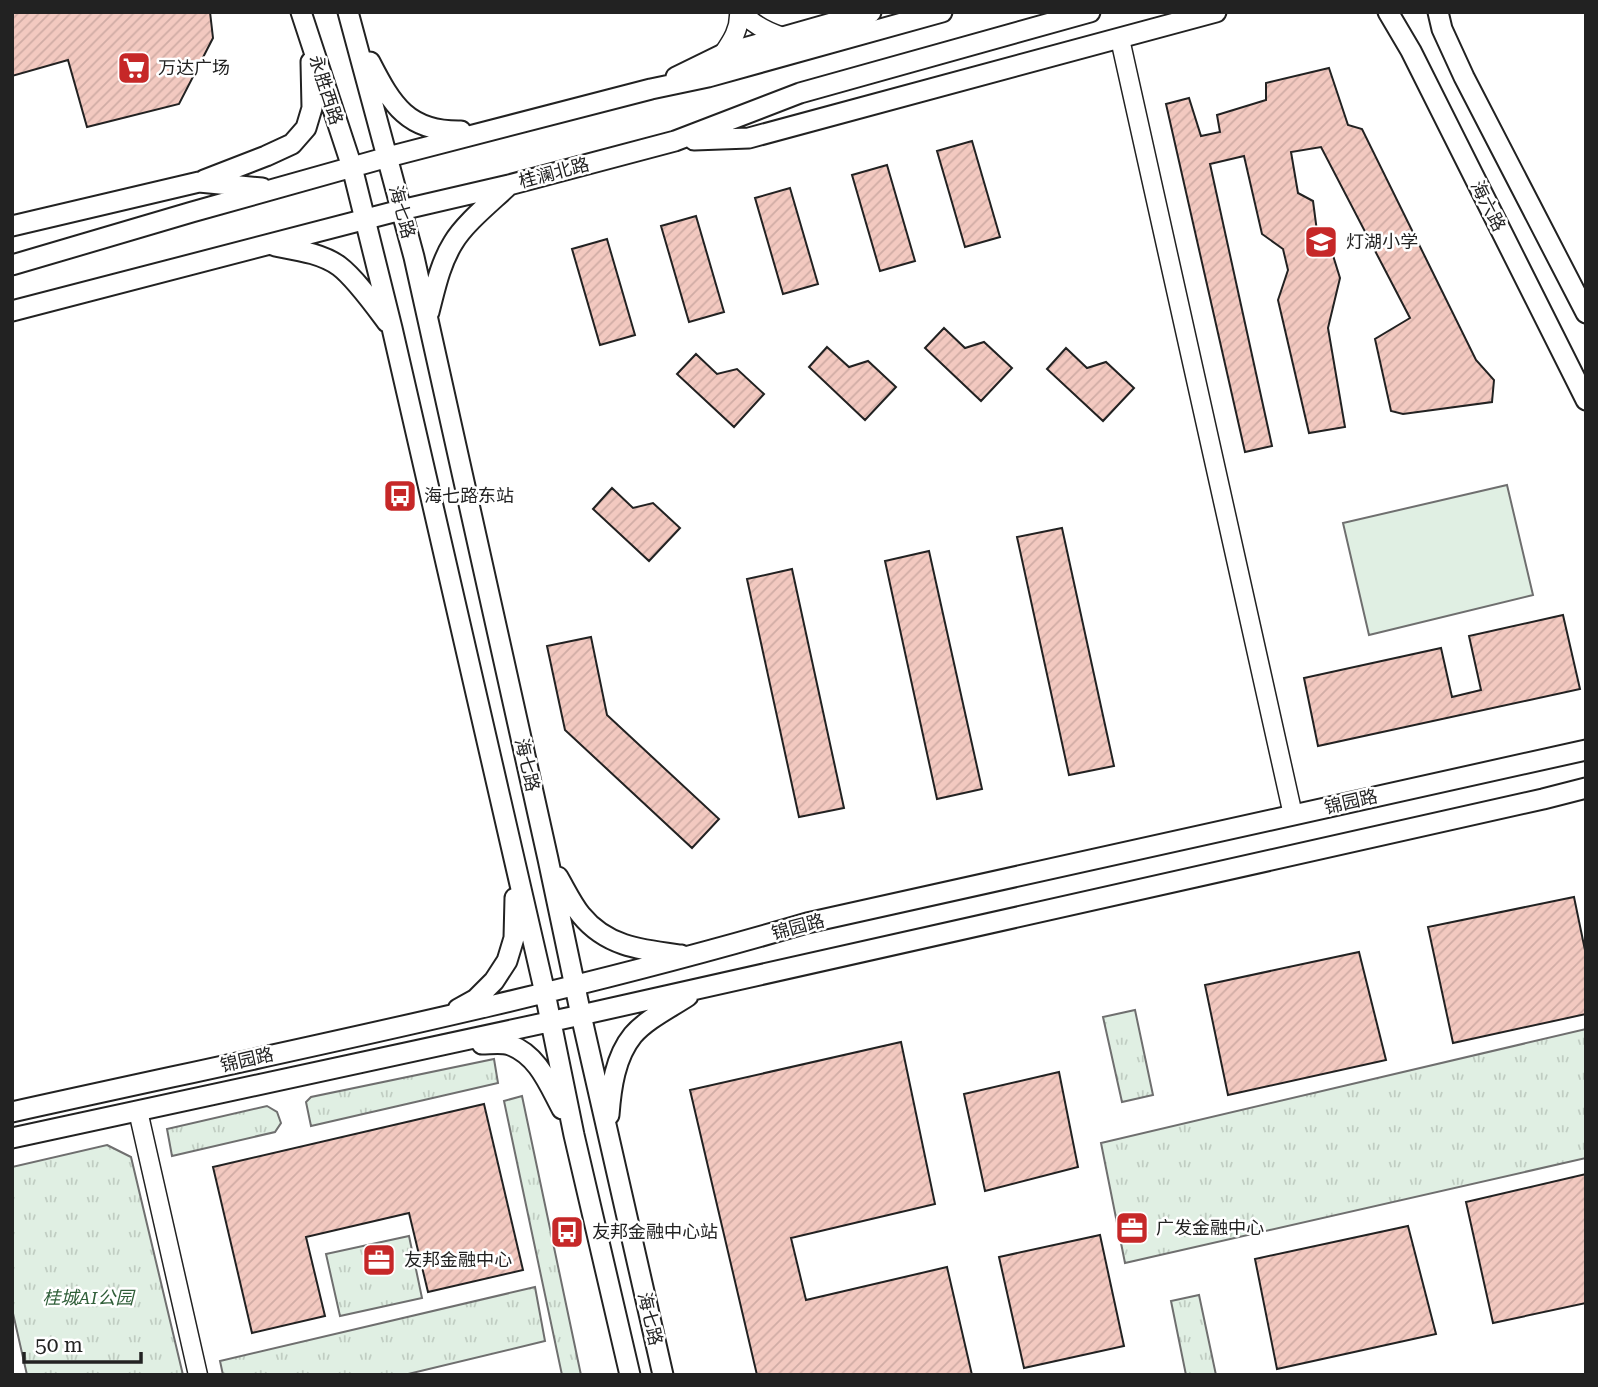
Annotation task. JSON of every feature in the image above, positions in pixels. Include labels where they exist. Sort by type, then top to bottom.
[{"type":"main road","name":"永胜西路","points":[[301,12],[352,167],[392,328],[515,865]]},
{"type":"main road","points":[[651,89],[723,54],[871,12]]},
{"type":"main road","points":[[12,265],[487,130],[709,77],[942,12]]},
{"type":"main road","name":"桂澜北路","points":[[12,311],[675,141],[800,93],[1090,12]]},
{"type":"main road","points":[[675,141],[748,138],[1216,12]]},
{"type":"main road","name":"海六路","points":[[1388,12],[1411,51],[1586,400]]},
{"type":"main road","points":[[1438,12],[1442,29],[1464,77],[1586,313]]},
{"type":"main road","points":[[350,22],[382,85],[393,102],[413,121],[441,132],[487,130]]},
{"type":"main road","points":[[350,22],[388,157]]},
{"type":"main road","points":[[12,226],[199,182],[292,144],[306,128],[312,108],[310,43]]},
{"type":"main road","name":"海七路","points":[[388,157],[428,317],[663,1375]]},
{"type":"main road","points":[[199,182],[274,189]]},
{"type":"main road","points":[[428,317],[441,269],[453,242],[509,185]]},
{"type":"main road","points":[[271,245],[311,253],[339,266],[363,290],[392,328]]},
{"type":"main road","name":"锦园路","points":[[12,1112],[575,986],[807,923],[1586,750]]},
{"type":"main road","name":"锦园路","points":[[12,1138],[581,1015],[1586,788]]},
{"type":"main road","points":[[548,859],[579,914],[596,930],[616,942],[642,950],[692,956]]},
{"type":"main road","points":[[515,865],[630,1375]]},
{"type":"main road","points":[[442,1017],[476,999],[494,981],[507,961],[514,938],[515,865]]},
{"type":"main road","points":[[607,1130],[611,1090],[619,1060],[633,1036],[656,1016],[700,988]]},
{"type":"main road","points":[[449,1044],[508,1044],[529,1055],[546,1078],[574,1135]]},
{"type":"street","points":[[741,12],[767,31],[783,37]]},
{"type":"street","points":[[723,54],[734,38],[741,12]]},
{"type":"street","points":[[1120,39],[1293,815]]},
{"type":"street","points":[[138,1111],[198,1375]]},
{"type":"green space","points":[[1507,485],[1533,595],[1369,635],[1343,523]]},
{"type":"green space","points":[[1135,1010],[1153,1095],[1122,1102],[1103,1017]]},
{"type":"green space","points":[[1586,1029],[1586,1158],[1125,1263],[1101,1143]]},
{"type":"green space","points":[[494,1059],[498,1083],[311,1126],[306,1102],[311,1097]]},
{"type":"green space","points":[[522,1096],[581,1375],[562,1375],[504,1101]]},
{"type":"green space","points":[[267,1106],[277,1112],[281,1123],[275,1132],[172,1156],[167,1129]]},
{"type":"green space","name":"桂城AI公园","points":[[107,1145],[131,1157],[183,1375],[27,1375],[12,1309],[12,1167]]},
{"type":"green space","points":[[409,1236],[422,1298],[340,1316],[326,1254]]},
{"type":"green space","points":[[535,1287],[545,1341],[404,1375],[223,1375],[220,1361]]},
{"type":"green space","points":[[1199,1295],[1216,1375],[1186,1375],[1171,1301]]},
{"type":"building","name":"万达广场","points":[[12,12],[210,12],[213,38],[179,104],[87,127],[68,60],[12,76]]},
{"type":"building","points":[[1329,68],[1348,125],[1362,129],[1476,360],[1494,380],[1492,402],[1403,414],[1391,411],[1375,339],[1410,318],[1321,147],[1291,152],[1298,193],[1313,201],[1318,239],[1331,249],[1340,278],[1328,328],[1345,427],[1309,433],[1278,300],[1288,270],[1283,249],[1262,234],[1244,156],[1210,164],[1272,446],[1245,452],[1166,104],[1189,98],[1201,136],[1220,132],[1217,115],[1266,100],[1266,83]]},
{"type":"building","points":[[972,141],[1000,237],[965,247],[937,151]]},
{"type":"building","points":[[887,165],[915,261],[880,271],[852,175]]},
{"type":"building","points":[[790,188],[818,284],[783,294],[755,198]]},
{"type":"building","points":[[696,216],[724,312],[689,322],[661,226]]},
{"type":"building","points":[[607,239],[635,335],[600,345],[572,249]]},
{"type":"building","points":[[944,328],[965,348],[984,342],[1012,368],[981,401],[925,348]]},
{"type":"building","points":[[827,347],[849,367],[868,361],[896,387],[865,420],[809,367]]},
{"type":"building","points":[[1066,348],[1087,368],[1106,362],[1134,388],[1103,421],[1047,369]]},
{"type":"building","points":[[696,354],[717,374],[737,369],[764,394],[734,427],[677,374]]},
{"type":"building","points":[[612,488],[633,508],[653,503],[680,528],[649,561],[593,509]]},
{"type":"building","points":[[1062,528],[1114,766],[1069,775],[1017,537]]},
{"type":"building","points":[[929,551],[982,789],[937,799],[885,561]]},
{"type":"building","points":[[792,569],[844,808],[799,817],[747,579]]},
{"type":"building","points":[[1563,615],[1580,689],[1318,746],[1304,678],[1441,648],[1452,697],[1481,690],[1469,636]]},
{"type":"building","points":[[591,637],[607,715],[719,819],[692,848],[565,730],[547,646]]},
{"type":"building","points":[[1574,897],[1586,955],[1586,1014],[1453,1043],[1428,927]]},
{"type":"building","points":[[1359,952],[1386,1060],[1228,1095],[1205,985]]},
{"type":"building","points":[[901,1042],[935,1204],[791,1238],[806,1300],[947,1267],[972,1375],[757,1375],[690,1090]]},
{"type":"building","points":[[1059,1072],[1078,1167],[985,1191],[964,1094]]},
{"type":"building","points":[[484,1104],[523,1270],[428,1292],[409,1213],[306,1237],[325,1316],[252,1333],[213,1167]]},
{"type":"building","points":[[1586,1174],[1586,1303],[1493,1323],[1466,1202]]},
{"type":"building","points":[[1408,1226],[1436,1334],[1277,1369],[1255,1259]]},
{"type":"building","points":[[1100,1235],[1124,1346],[1024,1368],[999,1257]]},
{"type":"power","points":[[1585,12],[1586,16]]},
{"type":"place","name":"万达广场","points":[[134,68]]},
{"type":"place","name":"灯湖小学","points":[[1321,242]]},
{"type":"place","name":"海七路东站","points":[[400,496]]},
{"type":"place","name":"广发金融中心","points":[[1132,1228]]},
{"type":"place","name":"友邦金融中心站","points":[[567,1232]]},
{"type":"place","name":"友邦金融中心","points":[[379,1260]]}]
